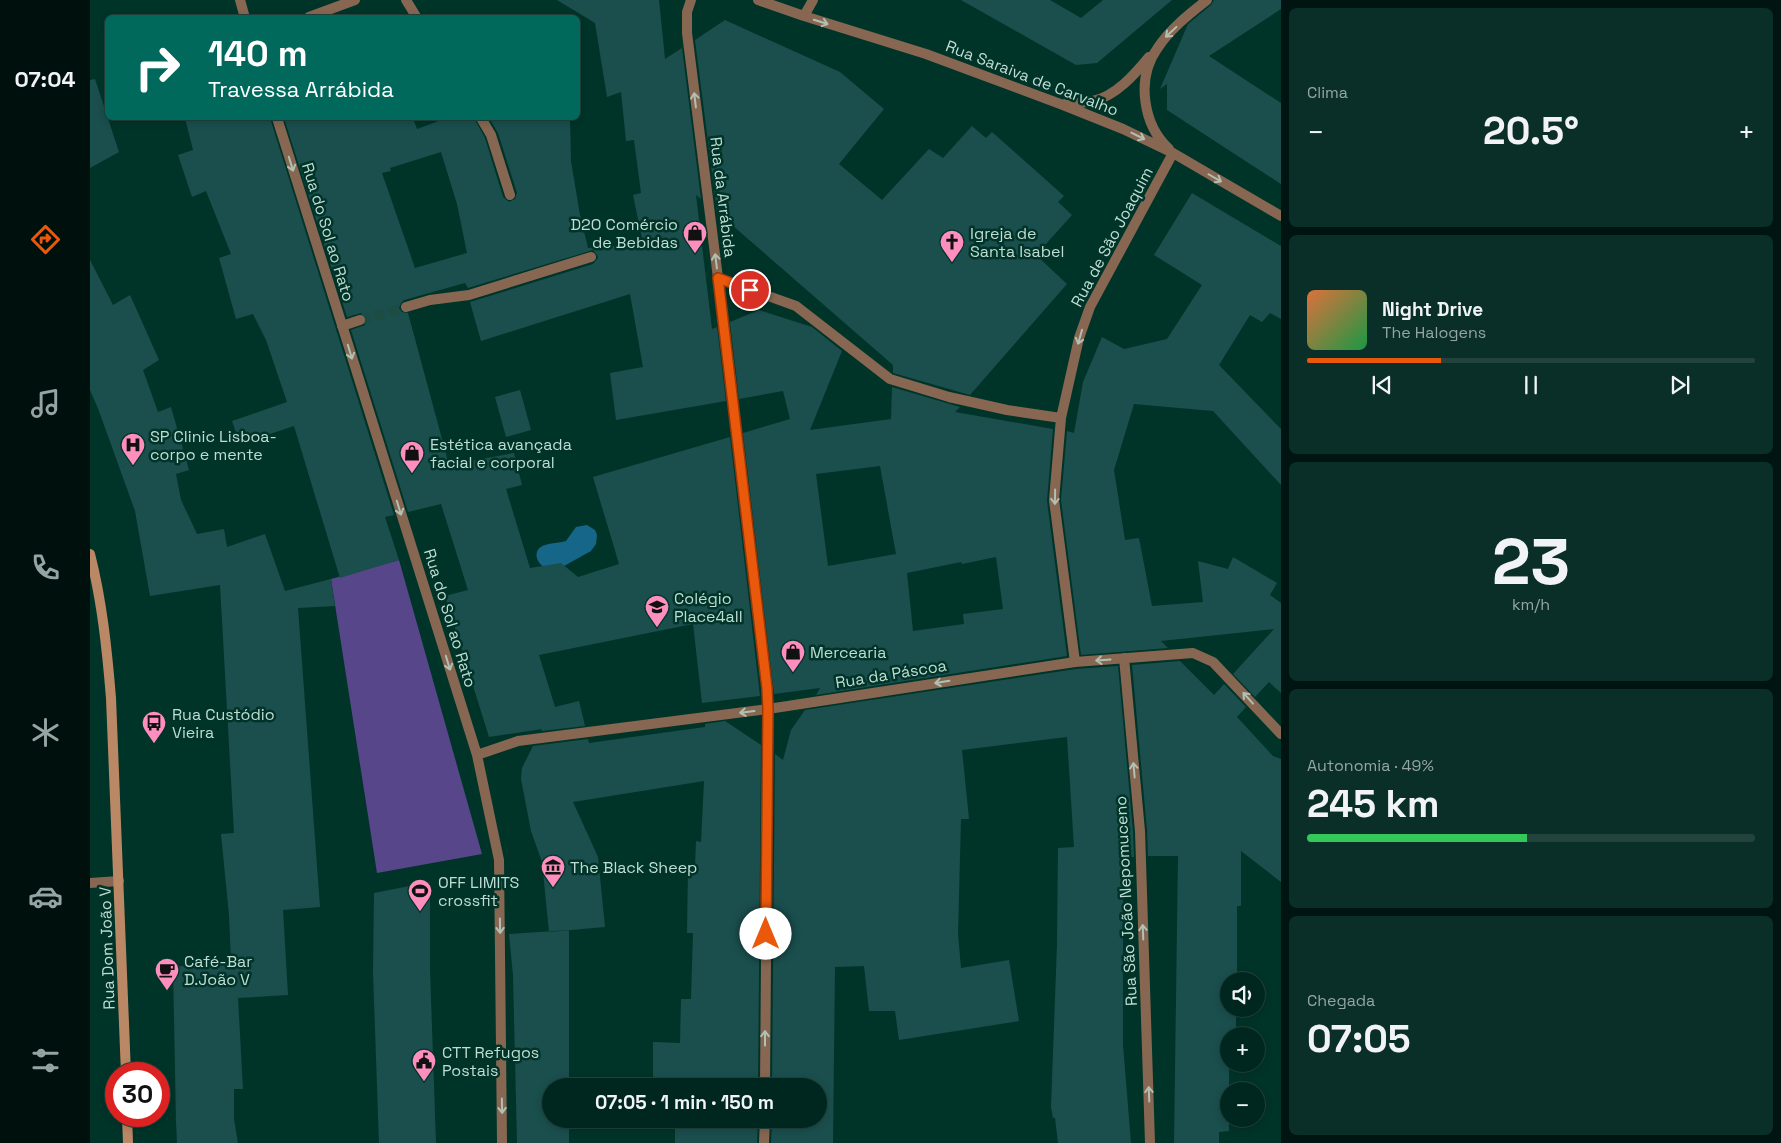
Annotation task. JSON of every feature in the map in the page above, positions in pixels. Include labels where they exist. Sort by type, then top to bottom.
[{"type":"main road","name":"Rua Dom João V","points":[[90,554],[99,594],[107,649],[111,698],[126,1062]]},
{"type":"main road","points":[[128,1127],[128,1143]]},
{"type":"street","points":[[240,0],[245,15]]},
{"type":"street","points":[[314,15],[355,0]]},
{"type":"street","points":[[406,0],[415,15]]},
{"type":"street","name":"Rua da Arrábida","points":[[690,0],[687,12],[687,33],[718,278],[768,709],[765,1078]]},
{"type":"street","name":"Rua Saraiva de Carvalho","points":[[758,0],[926,54],[1123,129],[1173,154],[1281,216]]},
{"type":"street","points":[[804,16],[813,0]]},
{"type":"street","points":[[1063,105],[1094,101],[1111,93],[1132,78],[1165,37],[1207,0]]},
{"type":"street","points":[[1155,51],[1147,70],[1145,87],[1146,107],[1156,133],[1173,154]]},
{"type":"street","name":"Rua do Sol ao Rato","points":[[278,120],[477,755],[499,860],[502,1143]]},
{"type":"street","points":[[481,120],[492,135],[510,195]]},
{"type":"street","name":"Rua de São Joaquim","points":[[1074,662],[1054,500],[1061,418],[1079,338],[1090,307],[1173,154]]},
{"type":"street","points":[[406,307],[430,300],[469,295],[591,257]]},
{"type":"street","points":[[718,278],[796,306],[890,379],[949,397],[1007,410],[1061,418]]},
{"type":"street","points":[[342,326],[360,320]]},
{"type":"street","name":"Rua da Páscoa","points":[[477,755],[518,741],[768,709],[1074,662],[1193,653],[1214,662],[1281,734]]},
{"type":"street","name":"Rua São João Nepomuceno","points":[[1124,658],[1140,832],[1150,1143]]},
{"type":"street","points":[[90,883],[119,881]]},
{"type":"street","points":[[764,1128],[764,1143]]},
{"type":"shaded area","points":[[399,560],[482,854],[377,873],[331,579]]},
{"type":"water","points":[[587,525],[595,530],[597,535],[596,544],[591,551],[564,566],[544,567],[541,565],[537,559],[538,549],[547,544],[566,541],[576,527]]},
{"type":"building","points":[[557,0],[659,0],[665,59],[682,48],[701,199],[696,195],[712,329],[717,327],[726,401],[616,420],[610,373],[643,367],[630,294],[481,341],[470,302],[593,264],[598,258],[593,250],[468,288],[465,283],[404,300],[399,308],[402,312],[408,313],[449,465],[514,453],[522,485],[506,489],[530,568],[561,563],[578,577],[619,564],[593,477],[730,437],[760,696],[702,703],[693,624],[539,655],[555,707],[579,701],[585,726],[541,731],[542,729],[489,737],[445,596],[468,590],[441,504],[408,512],[351,330],[365,325],[367,318],[361,313],[347,317],[285,120],[414,120],[417,129],[442,120],[475,120],[485,138],[503,197],[509,202],[515,199],[517,193],[498,133],[490,120],[570,120],[571,161],[580,215],[588,248],[643,243],[633,195],[641,193],[634,140],[626,141],[621,92],[607,97],[595,23]],"holes":[[[441,152],[457,204],[467,253],[415,268],[382,173],[391,171],[390,168]]]},
{"type":"building","points":[[961,0],[1050,0],[1081,18],[1103,0],[1172,0],[1097,63],[1076,65]]},
{"type":"building","points":[[1214,0],[1281,0],[1281,9],[1209,56],[1281,103],[1281,184],[1167,110],[1167,84],[1160,89],[1188,24],[1211,5]]},
{"type":"building","points":[[725,20],[840,72],[884,109],[839,164],[882,200],[929,149],[943,158],[972,126],[986,138],[992,132],[1064,196],[1058,202],[1072,215],[1036,255],[1067,284],[970,395],[893,373],[893,365],[717,212],[695,40]]},
{"type":"building","points":[[95,79],[105,109],[105,120],[108,120],[119,152],[90,168],[90,80]]},
{"type":"building","points":[[186,120],[271,120],[394,515],[385,517],[399,560],[340,578],[294,426],[240,444],[232,421],[287,402],[266,340],[253,314],[236,319],[219,258],[231,254],[206,191],[192,197],[178,155],[193,150]]},
{"type":"building","points":[[1192,193],[1281,246],[1281,319],[1270,313],[1262,322],[1250,315],[1219,365],[1281,429],[1281,485],[1213,411],[1134,404],[1114,470],[1125,540],[1139,538],[1152,606],[1203,602],[1198,561],[1228,569],[1233,557],[1277,583],[1270,595],[1281,603],[1281,693],[1269,682],[1255,697],[1233,674],[1274,629],[1161,641],[1168,648],[1081,655],[1061,500],[1067,431],[1074,433],[1083,382],[1102,337],[1124,349],[1167,339],[1202,285],[1154,255]]},
{"type":"building","points":[[90,260],[113,305],[130,295],[159,360],[143,370],[158,412],[171,407],[189,470],[176,474],[181,500],[197,534],[224,529],[227,547],[265,534],[285,591],[331,579],[335,606],[298,608],[320,907],[283,910],[288,995],[238,998],[243,1089],[234,1089],[234,1119],[238,1143],[177,1143],[176,1122],[173,967],[231,961],[229,915],[221,834],[234,833],[220,585],[150,596],[135,511],[90,390]]},
{"type":"building","points":[[759,310],[812,327],[842,351],[810,430],[891,419],[892,387],[960,407],[955,412],[1053,429],[1047,501],[1067,656],[816,695],[820,688],[774,694],[743,433],[790,419],[783,391],[739,399],[730,322]],"holes":[[[880,466],[896,554],[828,566],[816,474]],[[996,557],[1003,609],[963,614],[964,624],[913,631],[907,573]]]},
{"type":"building","points":[[520,390],[531,430],[506,437],[495,397]]},
{"type":"building","points":[[1180,661],[1214,695],[1224,684],[1246,707],[1237,717],[1273,756],[1281,759],[1281,882],[1241,851],[1241,906],[1237,906],[1237,972],[1220,972],[1220,1017],[1236,1017],[1236,1027],[1220,1027],[1220,1072],[1229,1072],[1229,1082],[1220,1082],[1220,1127],[1229,1127],[1229,1131],[1219,1132],[1219,1143],[1174,1143],[1178,856],[1148,856],[1132,665]]},
{"type":"building","points":[[1118,666],[1134,857],[1123,857],[1123,1045],[1131,1143],[1058,1143],[1055,1118],[1053,1118],[1051,1107],[1057,944],[1058,848],[1074,847],[1067,737],[962,750],[969,819],[961,819],[958,934],[961,968],[1009,960],[1019,1021],[899,1040],[895,1011],[869,1011],[864,966],[835,967],[833,1143],[771,1143],[772,1128],[827,1128],[827,1078],[772,1078],[775,754],[783,760],[791,730],[805,710],[1076,669]]},
{"type":"building","points":[[725,721],[761,745],[758,1078],[653,1078],[653,1042],[680,1043],[681,999],[691,999],[693,933],[687,933],[688,867],[695,867],[696,841],[701,842],[704,781],[573,802],[598,857],[605,927],[549,932],[542,862],[531,831],[521,779],[522,768],[533,746],[588,739],[589,743],[705,727],[705,724]]},
{"type":"building","points":[[430,882],[430,970],[436,1143],[379,1143],[373,972],[374,893]]},
{"type":"building","points":[[569,930],[569,1078],[542,1078],[542,1128],[569,1128],[569,1143],[517,1143],[513,975],[509,934]]},
{"type":"building","points":[[675,1128],[758,1128],[757,1143],[675,1143]]},
{"type":"tunnel","points":[[360,320],[406,307]]},
{"type":"place","name":"D2O Comércio de Bebidas","points":[[695,254]]},
{"type":"place","name":"Igreja de Santa Isabel","points":[[952,263]]},
{"type":"place","name":"SP Clinic Lisboa- corpo e mente","points":[[133,466]]},
{"type":"place","name":"Estética avançada facial e corporal","points":[[412,474]]},
{"type":"place","name":"Colégio Place4all","points":[[657,628]]},
{"type":"place","name":"Mercearia","points":[[793,673]]},
{"type":"place","name":"Rua Custódio Vieira","points":[[154,744]]},
{"type":"place","name":"The Black Sheep","points":[[553,888]]},
{"type":"place","name":"OFF LIMITS crossfit","points":[[420,912]]},
{"type":"place","name":"Café-Bar D.João V","points":[[167,991]]},
{"type":"place","name":"CTT Refugos Postais","points":[[424,1082]]},
{"type":"route","points":[[750,290],[718,278],[767,688],[766,934]]}]
